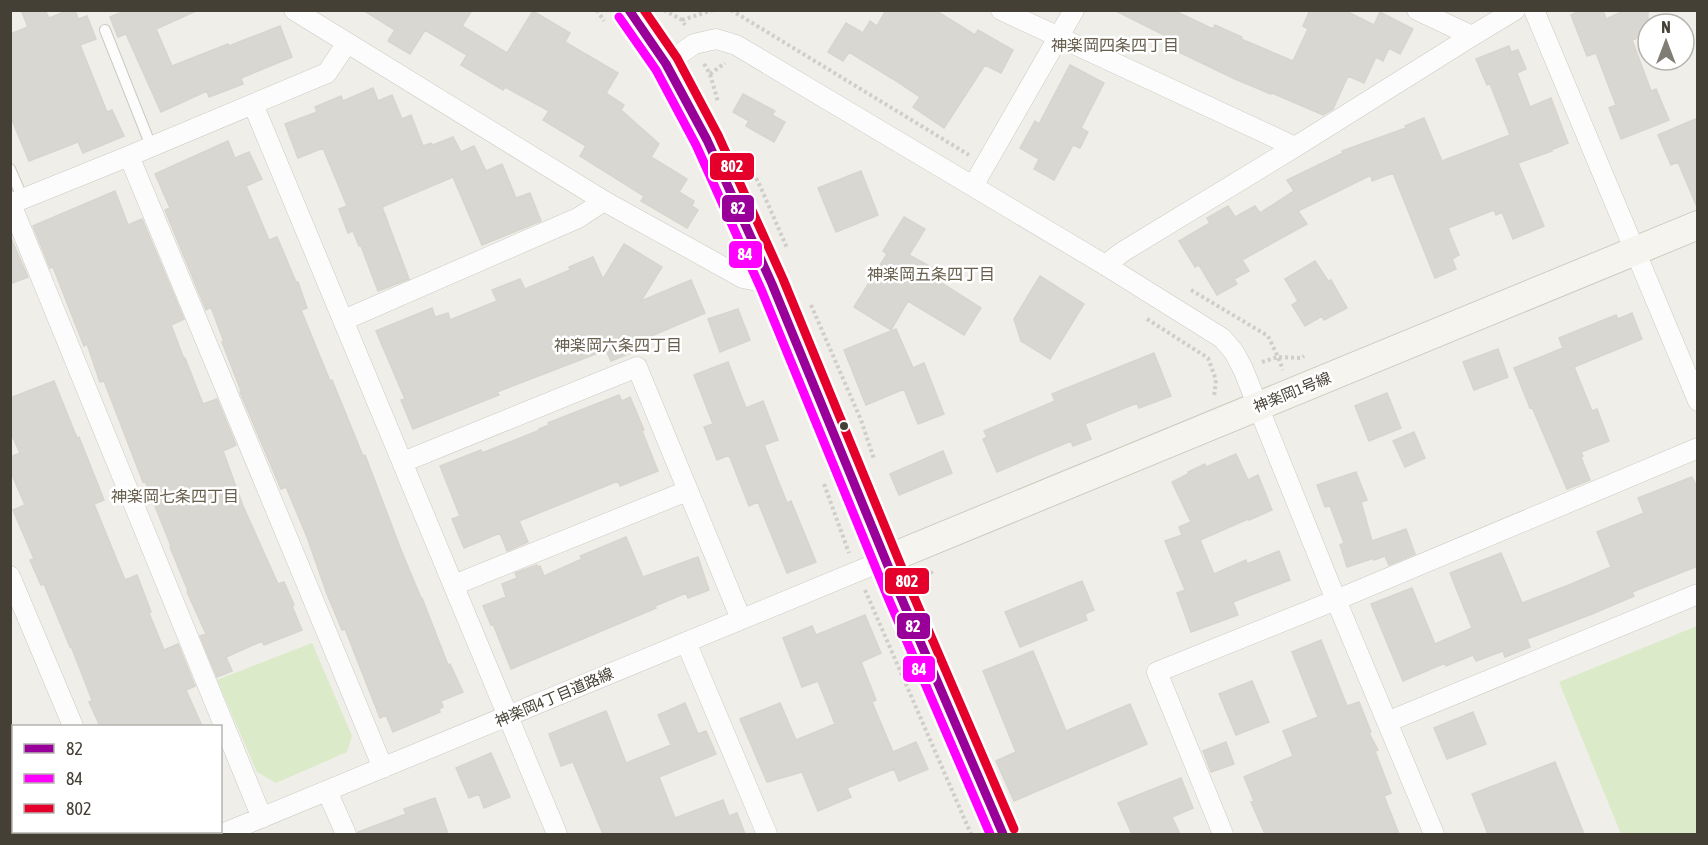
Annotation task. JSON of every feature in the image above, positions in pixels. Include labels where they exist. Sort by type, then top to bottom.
[{"type":"street","points":[[294,10],[604,201],[742,278],[772,284]]},
{"type":"street","points":[[629,10],[666,64],[707,140],[772,284],[885,560],[1003,834]]},
{"type":"street","points":[[1001,10],[1295,147]]},
{"type":"street","points":[[973,186],[1074,10]]},
{"type":"street","points":[[1417,10],[1472,36]]},
{"type":"street","points":[[1105,265],[1124,251],[1515,10]]},
{"type":"street","points":[[1534,10],[1698,401]]},
{"type":"street","points":[[666,64],[694,44],[716,39],[736,45],[1105,265],[1221,338],[1234,351],[1434,834]]},
{"type":"street","points":[[262,818],[15,202],[327,73],[347,43]]},
{"type":"street","points":[[253,104],[557,834]]},
{"type":"street","points":[[129,156],[383,768]]},
{"type":"street","points":[[344,320],[578,218],[604,201]]},
{"type":"street","name":"神楽岡1号線","points":[[885,560],[1698,225]]},
{"type":"street","points":[[403,462],[636,367],[741,619]]},
{"type":"street","points":[[1223,834],[1157,672],[1336,600],[1698,448]]},
{"type":"street","points":[[454,585],[687,490]]},
{"type":"street","name":"神楽岡4丁目道路線","points":[[222,834],[885,560]]},
{"type":"street","points":[[10,576],[73,725]]},
{"type":"street","points":[[1387,722],[1698,594]]},
{"type":"street","points":[[686,642],[767,834]]},
{"type":"street","points":[[327,791],[346,834]]},
{"type":"lane","points":[[105,30],[152,147]]},
{"type":"lane","points":[[10,169],[15,202]]},
{"type":"path","points":[[682,20],[713,10]]},
{"type":"path","points":[[710,74],[732,57]]},
{"type":"path","points":[[1137,314],[1208,358],[1216,380],[1214,398]]},
{"type":"path","points":[[838,524],[971,834]]},
{"type":"path","points":[[919,590],[931,570]]},
{"type":"green space","points":[[1697,626],[1697,834],[1621,834],[1559,682]]},
{"type":"green space","points":[[312,643],[352,736],[347,752],[276,783],[257,772],[217,680]]},
{"type":"building","points":[[21,10],[45,10],[49,18],[69,10],[75,10],[78,19],[87,16],[96,39],[80,45],[107,112],[112,110],[124,136],[83,153],[78,142],[29,161],[10,115],[10,34],[28,27]]},
{"type":"building","points":[[127,10],[198,10],[156,29],[172,66],[280,26],[292,57],[241,78],[243,84],[209,97],[207,91],[161,112],[126,34],[118,37],[110,17]]},
{"type":"building","points":[[363,10],[472,10],[462,26],[507,53],[533,11],[570,33],[565,42],[618,73],[606,93],[624,105],[621,110],[659,144],[651,157],[687,179],[679,192],[694,201],[692,206],[698,210],[687,228],[641,201],[644,196],[580,156],[586,146],[543,120],[549,111],[505,87],[503,90],[461,65],[467,55],[425,30],[410,54],[388,41],[395,30]]},
{"type":"building","points":[[886,10],[935,10],[975,35],[978,30],[1013,50],[1001,73],[985,65],[944,128],[913,107],[920,97],[893,79],[849,52],[843,61],[828,52],[846,23],[863,33],[870,21],[877,26]]},
{"type":"building","points":[[1114,10],[1173,10],[1213,29],[1215,25],[1242,37],[1241,39],[1293,61],[1308,29],[1303,26],[1310,10],[1344,10],[1374,25],[1380,12],[1413,29],[1400,54],[1389,48],[1383,61],[1376,57],[1364,83],[1348,76],[1333,109],[1323,115],[1235,79],[1164,45],[1168,37]]},
{"type":"building","points":[[1582,10],[1603,10],[1606,19],[1626,10],[1648,10],[1648,12],[1636,12],[1636,38],[1632,40],[1636,51],[1636,72],[1644,72],[1651,91],[1656,89],[1669,120],[1621,139],[1609,108],[1616,105],[1596,53],[1587,56],[1571,15]]},
{"type":"building","points":[[1509,46],[1511,52],[1518,50],[1526,69],[1517,73],[1530,107],[1551,98],[1568,143],[1518,163],[1544,226],[1513,239],[1502,212],[1496,215],[1494,210],[1448,228],[1459,255],[1452,259],[1456,269],[1435,278],[1393,173],[1372,181],[1371,175],[1298,211],[1307,224],[1242,260],[1249,271],[1234,279],[1237,284],[1217,295],[1199,265],[1195,267],[1179,241],[1210,223],[1207,218],[1228,206],[1235,217],[1255,206],[1260,213],[1294,191],[1287,180],[1343,153],[1342,151],[1406,128],[1405,126],[1424,118],[1442,161],[1510,135],[1490,84],[1487,85],[1476,59]]},
{"type":"building","points":[[1070,65],[1104,83],[1081,128],[1088,132],[1080,148],[1073,145],[1054,180],[1034,169],[1039,159],[1020,148],[1035,121],[1039,124]]},
{"type":"building","points":[[373,88],[378,101],[392,95],[402,119],[411,115],[423,146],[431,143],[433,145],[453,137],[461,152],[474,146],[486,171],[502,164],[516,198],[530,193],[541,221],[482,245],[453,177],[382,207],[409,279],[378,291],[361,246],[353,231],[348,233],[339,209],[347,206],[323,148],[298,158],[285,124],[317,112],[315,107],[341,96],[343,101]]},
{"type":"building","points":[[743,94],[775,111],[772,115],[785,122],[774,142],[746,126],[749,121],[733,112]]},
{"type":"building","points":[[1698,118],[1697,207],[1678,162],[1671,165],[1658,135]]},
{"type":"building","points":[[228,141],[235,158],[249,152],[262,179],[246,186],[269,240],[277,237],[296,282],[298,282],[307,308],[301,310],[363,456],[365,455],[448,665],[450,664],[463,692],[441,701],[443,707],[439,709],[440,712],[393,732],[386,715],[380,718],[345,629],[342,630],[327,594],[286,487],[281,489],[240,392],[211,307],[206,310],[165,210],[170,208],[155,174]]},
{"type":"building","points":[[861,171],[878,215],[836,232],[818,188]]},
{"type":"building","points":[[115,191],[128,225],[142,219],[184,319],[171,325],[184,359],[203,404],[217,399],[236,445],[223,451],[243,506],[278,584],[284,582],[302,630],[264,645],[262,641],[226,657],[232,671],[217,677],[200,636],[206,634],[187,592],[145,481],[143,482],[104,381],[100,382],[87,344],[84,346],[53,267],[50,268],[33,226]]},
{"type":"building","points":[[904,217],[925,229],[909,255],[944,274],[940,282],[981,308],[964,335],[908,301],[891,330],[854,307],[887,254],[883,251]]},
{"type":"building","points":[[10,236],[28,277],[10,284]]},
{"type":"building","points":[[624,244],[662,267],[641,301],[691,280],[705,313],[635,343],[638,350],[611,361],[606,350],[497,392],[499,395],[413,429],[401,400],[405,399],[376,331],[432,308],[435,317],[448,313],[450,320],[497,301],[492,290],[520,279],[525,289],[570,270],[569,267],[593,257],[603,279]]},
{"type":"building","points":[[1315,261],[1328,281],[1331,280],[1347,308],[1324,320],[1322,316],[1305,326],[1292,305],[1298,301],[1285,279]]},
{"type":"building","points":[[1040,276],[1084,304],[1050,359],[1021,341],[1014,319]]},
{"type":"building","points":[[738,309],[750,340],[720,352],[708,319]]},
{"type":"building","points":[[1632,313],[1642,339],[1574,367],[1592,411],[1597,409],[1609,441],[1581,452],[1590,480],[1567,489],[1514,368],[1563,348],[1559,338],[1616,315],[1618,319]]},
{"type":"building","points":[[896,329],[913,368],[924,363],[944,414],[918,424],[904,389],[866,405],[844,350]]},
{"type":"building","points":[[1498,349],[1508,377],[1474,390],[1463,362]]},
{"type":"building","points":[[1154,353],[1171,396],[1139,408],[1137,403],[1085,424],[1091,439],[1073,446],[1071,441],[997,472],[983,439],[987,437],[984,431],[1055,401],[1052,394]]},
{"type":"building","points":[[728,362],[746,408],[763,401],[778,440],[764,445],[787,503],[791,501],[816,562],[787,573],[758,502],[749,506],[729,455],[717,460],[704,427],[713,424],[694,375]]},
{"type":"building","points":[[54,381],[104,500],[94,504],[125,580],[137,575],[164,650],[178,644],[195,686],[186,690],[202,725],[100,725],[89,702],[92,700],[71,646],[44,584],[41,585],[30,560],[34,559],[13,510],[25,505],[10,470],[10,457],[20,453],[10,431],[10,398]]},
{"type":"building","points":[[1387,393],[1401,428],[1369,441],[1355,406]]},
{"type":"building","points":[[619,395],[622,401],[630,397],[658,471],[620,486],[618,481],[519,521],[528,542],[507,551],[500,533],[464,548],[452,519],[460,516],[440,466],[481,450],[482,453],[540,430],[549,425],[548,423]]},
{"type":"building","points":[[1414,432],[1425,458],[1405,467],[1393,441]]},
{"type":"building","points":[[943,451],[952,473],[899,495],[890,474]]},
{"type":"building","points":[[1236,454],[1248,480],[1258,475],[1272,510],[1200,540],[1214,574],[1246,560],[1247,564],[1279,551],[1290,580],[1233,602],[1238,615],[1191,632],[1177,593],[1185,590],[1165,541],[1182,535],[1179,527],[1191,522],[1172,482],[1205,464],[1206,467]]},
{"type":"building","points":[[1356,472],[1367,500],[1361,502],[1372,541],[1406,529],[1415,554],[1389,565],[1385,556],[1347,567],[1340,545],[1344,543],[1330,506],[1325,507],[1317,485]]},
{"type":"building","points":[[1692,477],[1698,489],[1698,566],[1632,592],[1634,596],[1592,614],[1527,639],[1530,647],[1505,657],[1503,651],[1476,661],[1473,655],[1446,666],[1445,663],[1403,681],[1371,604],[1412,588],[1435,644],[1472,628],[1450,573],[1501,553],[1522,603],[1569,585],[1611,567],[1597,532],[1644,513],[1638,498]]},
{"type":"building","points":[[626,537],[643,577],[698,557],[709,590],[688,598],[686,593],[655,606],[656,608],[511,669],[493,624],[491,625],[483,606],[506,597],[502,584],[517,578],[515,573],[537,565],[540,566],[544,576],[582,559],[580,556]]},
{"type":"building","points":[[1082,581],[1094,610],[1085,614],[1087,620],[1020,647],[1005,612]]},
{"type":"building","points":[[865,615],[881,653],[861,662],[876,700],[872,702],[893,752],[916,742],[928,769],[899,781],[894,769],[847,788],[851,797],[818,811],[802,772],[767,782],[740,719],[780,703],[796,740],[835,724],[818,681],[802,687],[783,638],[812,626],[816,635]]},
{"type":"building","points":[[1321,640],[1347,706],[1359,702],[1371,732],[1369,733],[1378,750],[1375,751],[1391,793],[1384,796],[1399,834],[1265,834],[1251,802],[1254,801],[1244,777],[1293,756],[1283,731],[1318,717],[1292,652]]},
{"type":"building","points":[[1033,651],[1066,731],[1130,704],[1147,744],[1014,801],[996,761],[1016,752],[983,671]]},
{"type":"building","points":[[1252,681],[1269,722],[1236,735],[1219,694]]},
{"type":"building","points":[[685,703],[698,734],[706,731],[716,754],[659,777],[675,818],[723,800],[729,816],[737,813],[745,834],[603,834],[573,762],[561,766],[549,734],[606,711],[626,763],[671,745],[658,715]]},
{"type":"building","points":[[1473,712],[1486,744],[1447,759],[1434,728]]},
{"type":"building","points":[[1226,742],[1234,764],[1211,772],[1203,751]]},
{"type":"building","points":[[491,753],[510,797],[484,808],[479,794],[469,798],[456,768]]},
{"type":"building","points":[[1555,762],[1584,834],[1488,834],[1472,794]]},
{"type":"building","points":[[1181,778],[1193,808],[1172,817],[1180,834],[1132,834],[1118,803]]},
{"type":"building","points":[[435,798],[448,834],[358,834],[358,832],[406,814],[404,809]]},
{"type":"transit line","name":"82","points":[[629,10],[666,64],[707,140],[772,284],[900,595],[1003,834]]},
{"type":"transit line","name":"802","points":[[644,10],[677,58],[718,135],[783,279],[911,590],[1014,829]]},
{"type":"transit line","name":"84","points":[[619,17],[656,70],[696,145],[761,289],[889,600],[990,834]]},
{"type":"district","name":"神楽岡四条四丁目","points":[[1115,45]]},
{"type":"district","name":"神楽岡五条四丁目","points":[[931,274]]},
{"type":"district","name":"神楽岡六条四丁目","points":[[618,345]]},
{"type":"district","name":"神楽岡七条四丁目","points":[[175,496]]}]
